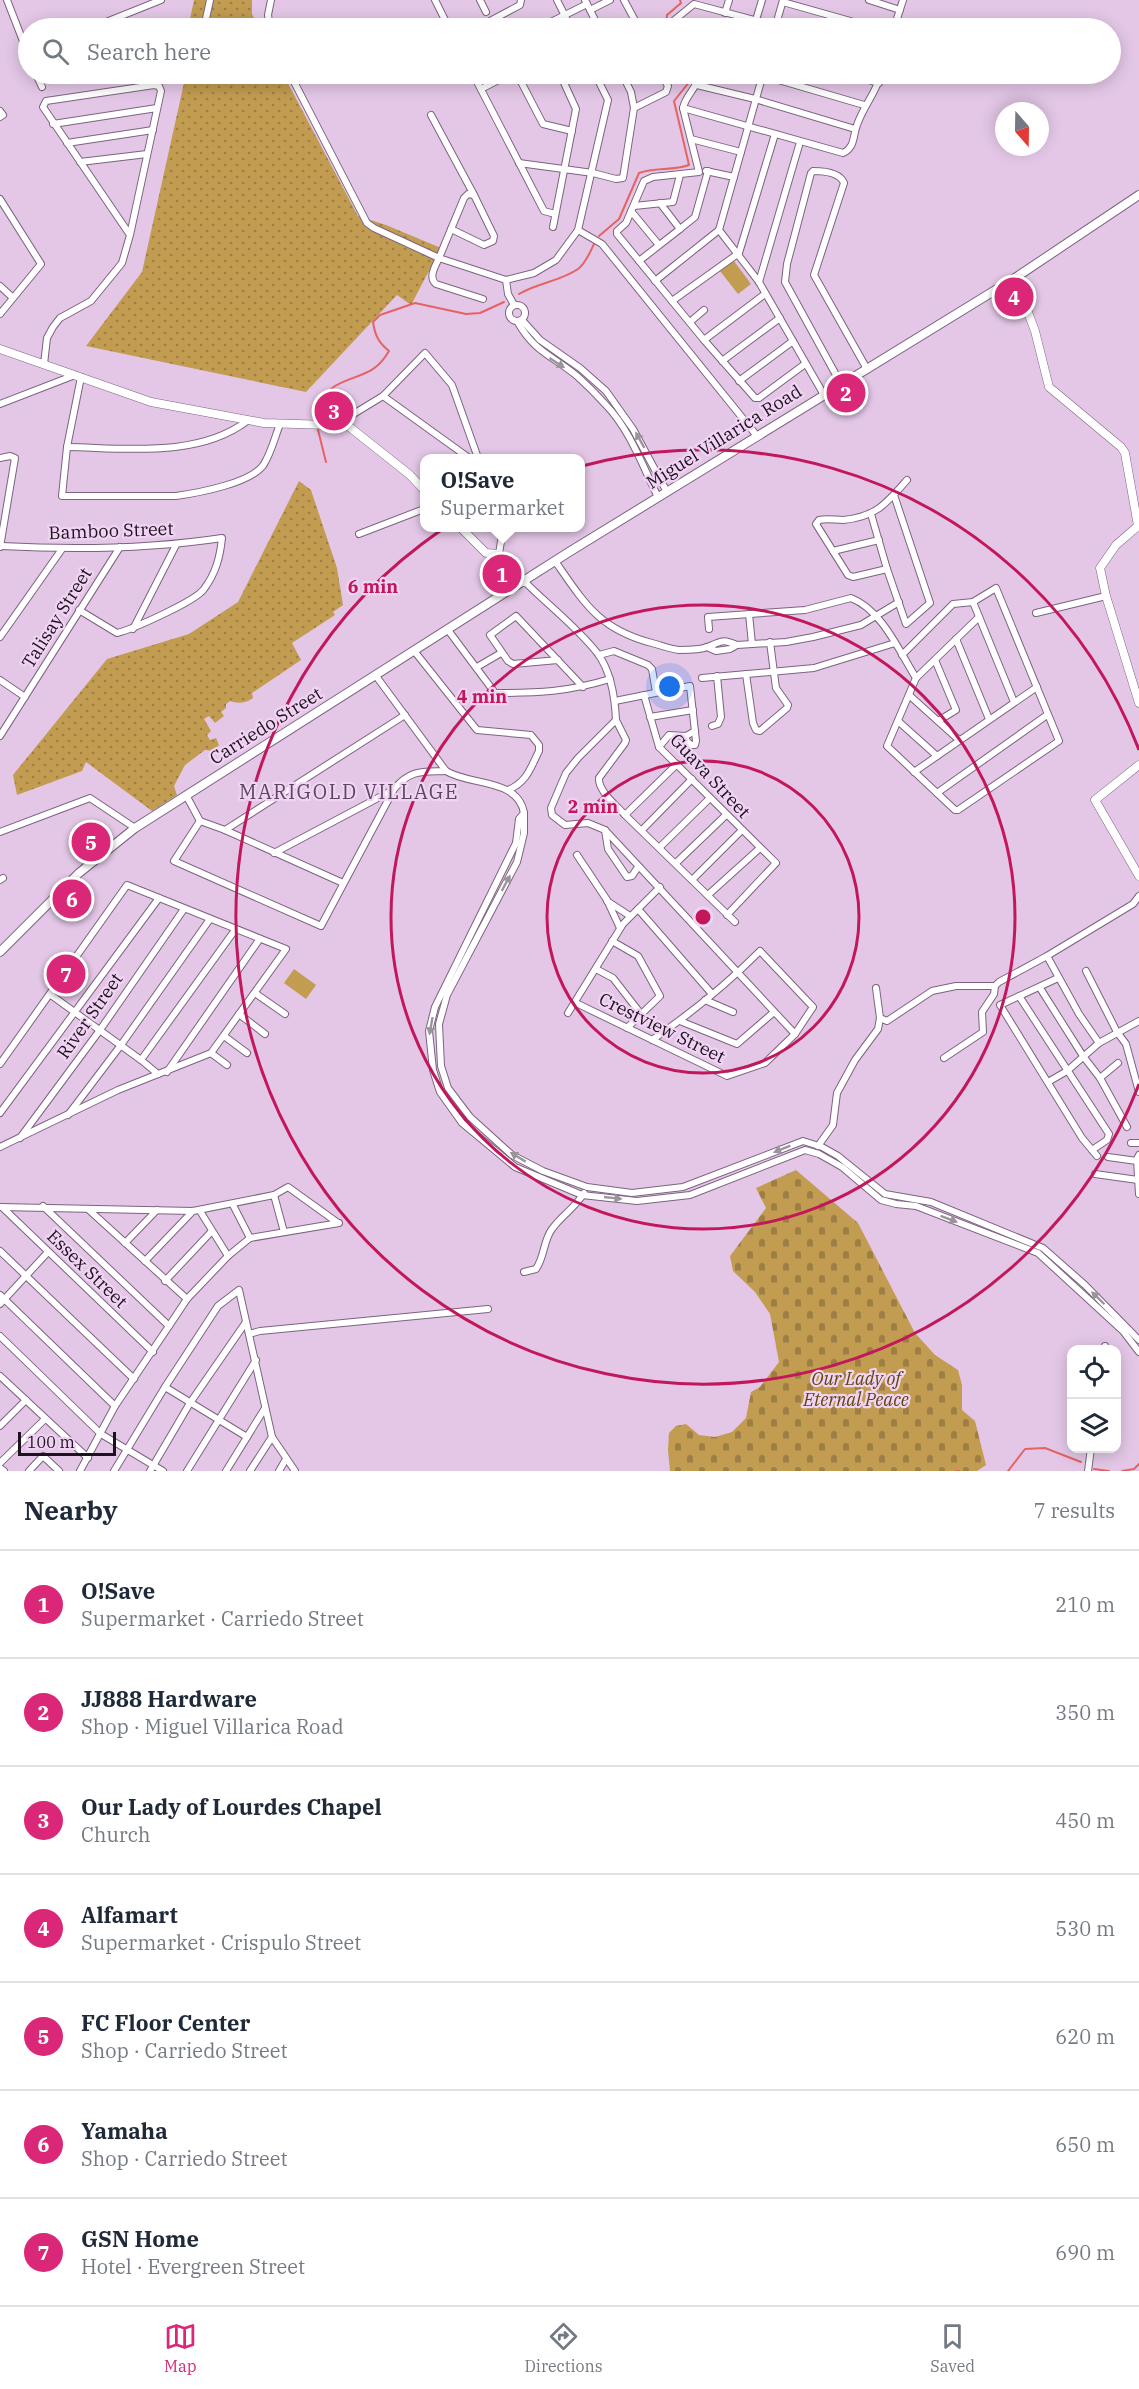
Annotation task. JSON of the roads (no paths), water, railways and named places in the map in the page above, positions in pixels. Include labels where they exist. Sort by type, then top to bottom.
[{"type":"main road","name":"Miguel Villarica Road","points":[[569,552],[1015,278],[1139,195]]},
{"type":"main road","name":"Carriedo Street","points":[[0,952],[79,873],[135,828],[569,552]]},
{"type":"street","points":[[7,0],[18,28]]},
{"type":"street","points":[[116,18],[161,0]]},
{"type":"street","points":[[206,18],[210,0]]},
{"type":"street","points":[[268,18],[271,0]]},
{"type":"street","points":[[435,0],[444,18]]},
{"type":"street","points":[[480,0],[486,12]]},
{"type":"street","points":[[496,18],[520,5],[521,0]]},
{"type":"street","points":[[557,0],[566,18]]},
{"type":"street","points":[[559,18],[588,5],[610,0]]},
{"type":"street","points":[[624,0],[634,18]]},
{"type":"street","points":[[725,13],[729,0]]},
{"type":"street","points":[[757,18],[762,0]]},
{"type":"street","points":[[868,0],[900,10]]},
{"type":"street","points":[[897,18],[903,0]]},
{"type":"street","points":[[778,18],[783,1],[841,18]]},
{"type":"street","points":[[679,18],[694,4],[747,18]]},
{"type":"street","points":[[295,84],[368,223],[374,228],[439,258],[506,280],[534,273],[556,260],[578,230],[608,100],[600,84]]},
{"type":"street","points":[[478,84],[544,210],[555,214]]},
{"type":"street","points":[[481,89],[491,84]]},
{"type":"street","points":[[522,84],[543,124],[572,131]]},
{"type":"street","points":[[553,227],[576,108],[565,84]]},
{"type":"street","points":[[519,163],[564,171],[593,173],[616,179],[623,178],[634,108],[627,84]]},
{"type":"street","points":[[634,108],[666,92],[667,84]]},
{"type":"street","points":[[655,280],[719,230],[759,84]]},
{"type":"street","points":[[794,84],[864,105]]},
{"type":"street","points":[[682,108],[843,153],[850,149],[864,105],[878,84]]},
{"type":"street","points":[[44,364],[47,338],[53,327],[60,318],[91,301],[122,263],[130,235],[161,91],[159,86],[154,85],[46,101],[43,107],[53,124],[130,235]]},
{"type":"street","points":[[699,172],[682,108],[697,85],[755,99],[855,129]]},
{"type":"street","points":[[53,124],[157,108]]},
{"type":"street","points":[[0,111],[3,115],[0,117]]},
{"type":"street","points":[[431,114],[474,195],[494,236],[493,241],[484,245],[451,229]]},
{"type":"street","points":[[67,143],[153,130]]},
{"type":"street","points":[[672,301],[739,253],[775,134]]},
{"type":"street","points":[[691,139],[741,152]]},
{"type":"street","points":[[759,282],[800,142]]},
{"type":"street","points":[[80,162],[147,154]]},
{"type":"street","points":[[734,177],[708,171],[653,177],[644,181],[633,209],[617,234],[752,397],[759,398],[805,364]]},
{"type":"street","points":[[639,261],[695,217],[708,171]]},
{"type":"street","points":[[842,384],[785,282],[787,264],[813,171],[827,172],[841,177],[844,183],[814,275],[867,369]]},
{"type":"street","points":[[633,209],[673,202],[680,175]]},
{"type":"street","points":[[474,195],[468,194],[464,198],[432,275],[432,281],[483,299]]},
{"type":"street","points":[[0,199],[41,264],[0,314]]},
{"type":"street","points":[[660,203],[680,229]]},
{"type":"street","points":[[633,209],[659,245]]},
{"type":"street","points":[[578,230],[602,244],[757,436]]},
{"type":"street","points":[[719,230],[739,253],[759,282],[824,395]]},
{"type":"street","points":[[1015,278],[1035,331],[1049,387],[1121,447],[1125,453],[1137,526],[1100,564],[1106,596],[1139,703]]},
{"type":"street","points":[[506,280],[508,294],[514,305]]},
{"type":"street","points":[[0,286],[12,297]]},
{"type":"street","points":[[704,340],[765,294]]},
{"type":"street","points":[[514,305],[508,313],[512,320],[519,320],[540,340],[580,368],[606,391],[633,429],[667,492]]},
{"type":"street","points":[[514,305],[519,305],[525,310],[519,320]]},
{"type":"street","points":[[690,322],[704,310]]},
{"type":"street","points":[[722,361],[780,318]]},
{"type":"street","points":[[519,320],[526,337],[537,349],[576,375],[608,407],[622,428],[658,497]]},
{"type":"street","points":[[739,381],[793,341]]},
{"type":"street","points":[[0,349],[151,402],[247,421],[328,425],[342,421],[383,396],[425,353],[452,385],[476,454]]},
{"type":"street","points":[[0,404],[78,376]]},
{"type":"street","points":[[78,376],[62,496],[176,496],[246,478],[257,473],[264,464],[280,424]]},
{"type":"street","points":[[383,396],[462,454]]},
{"type":"street","points":[[68,447],[181,447],[228,433],[247,421]]},
{"type":"street","points":[[342,421],[410,475],[420,486]]},
{"type":"street","points":[[0,458],[10,456],[15,458],[0,547]]},
{"type":"street","points":[[887,569],[853,577],[848,575],[816,524],[819,519],[845,520],[871,514],[888,503],[907,480]]},
{"type":"street","points":[[871,514],[906,624],[930,603],[894,495]]},
{"type":"street","points":[[359,534],[420,511]]},
{"type":"street","points":[[465,532],[486,553],[499,554],[598,655],[610,679],[616,720],[626,743],[598,780],[608,796],[625,814],[735,922]]},
{"type":"street","points":[[499,554],[502,532]]},
{"type":"street","name":"Bamboo Street","points":[[0,547],[62,549],[176,545],[222,538],[220,561],[203,591],[133,629]]},
{"type":"street","points":[[833,551],[879,540]]},
{"type":"street","points":[[79,610],[117,633],[133,629],[176,545]]},
{"type":"street","name":"Talisay Street","points":[[0,736],[120,547]]},
{"type":"street","points":[[0,637],[62,549]]},
{"type":"street","points":[[555,561],[588,607],[610,627],[646,642],[678,650],[707,647],[727,640],[737,645],[795,640],[844,630],[861,625],[898,602]]},
{"type":"street","points":[[902,655],[953,604],[973,602],[996,589],[1059,741],[958,810],[955,810],[887,746],[916,678],[979,617]]},
{"type":"street","points":[[1036,613],[1106,596]]},
{"type":"street","points":[[709,629],[708,617],[805,610],[849,597],[860,602],[876,615],[916,678]]},
{"type":"street","points":[[973,602],[1014,702]]},
{"type":"street","points":[[749,614],[752,644]]},
{"type":"street","points":[[558,660],[513,664],[501,653],[490,635],[516,616],[558,660],[583,687]]},
{"type":"street","points":[[448,630],[495,693],[545,693],[583,687],[610,679]]},
{"type":"street","points":[[956,639],[989,719]]},
{"type":"street","points":[[746,674],[753,723],[759,732],[788,705],[776,688],[770,642]]},
{"type":"street","points":[[702,678],[814,668],[895,643]]},
{"type":"street","points":[[598,655],[614,651],[648,665],[652,669],[656,692]]},
{"type":"street","points":[[415,652],[477,730],[531,735],[536,740],[539,751],[524,780],[521,785],[508,790]]},
{"type":"street","points":[[477,667],[501,653]]},
{"type":"street","points":[[935,660],[956,710],[938,721]]},
{"type":"street","points":[[376,676],[446,771],[456,777],[508,790],[523,805],[524,833],[517,862],[447,994],[439,1024],[441,1066],[448,1088],[470,1118],[513,1155],[543,1171],[587,1187],[632,1193],[683,1187],[803,1141],[838,1156],[885,1194],[931,1203],[1043,1248],[1085,1285],[1139,1340]]},
{"type":"street","points":[[712,726],[718,724],[721,717],[717,676]]},
{"type":"street","points":[[0,680],[25,697]]},
{"type":"street","points":[[615,701],[690,686],[695,744],[691,745],[686,740],[686,736]]},
{"type":"street","points":[[914,772],[1037,687]]},
{"type":"street","name":"Guava Street","points":[[644,695],[659,747],[741,831],[776,863],[727,915]]},
{"type":"street","points":[[909,695],[959,740]]},
{"type":"street","points":[[650,717],[693,710]]},
{"type":"street","points":[[225,830],[405,715]]},
{"type":"street","points":[[937,793],[1047,715]]},
{"type":"street","points":[[616,720],[566,773],[551,808],[552,815],[565,825],[588,823],[605,830],[638,867],[660,886],[795,1034]]},
{"type":"street","points":[[898,721],[937,756]]},
{"type":"street","points":[[659,747],[669,735],[686,736],[695,731]]},
{"type":"street","points":[[625,814],[677,764]]},
{"type":"street","points":[[1139,765],[1095,800],[1139,876]]},
{"type":"street","points":[[200,821],[174,861],[321,926],[394,789],[405,777],[414,773],[446,771]]},
{"type":"street","points":[[642,830],[692,779]]},
{"type":"street","points":[[274,853],[394,789]]},
{"type":"street","points":[[186,795],[200,821],[343,883]]},
{"type":"street","points":[[0,832],[90,798],[135,828]]},
{"type":"street","points":[[660,847],[710,798]]},
{"type":"street","points":[[524,813],[519,819],[513,851],[435,1007],[429,1031],[433,1070],[440,1092],[462,1123],[515,1167],[582,1195],[638,1201],[690,1195],[805,1150],[819,1154],[842,1167],[881,1200],[916,1206],[1038,1253],[1123,1331],[1139,1352]]},
{"type":"street","points":[[676,862],[726,815]]},
{"type":"street","points":[[605,830],[608,849],[627,877],[632,876],[638,867]]},
{"type":"street","points":[[692,880],[741,831]]},
{"type":"street","points":[[709,894],[760,848]]},
{"type":"street","points":[[577,855],[607,900],[620,928]]},
{"type":"street","points":[[0,1064],[127,885],[286,949],[211,1053],[118,1090],[19,1140],[0,1147]]},
{"type":"street","points":[[568,1013],[620,928],[660,886]]},
{"type":"street","points":[[880,1018],[887,1021],[891,1019],[909,1004],[932,991],[956,986],[995,986],[1133,904],[1139,896]]},
{"type":"street","points":[[0,1113],[159,898]]},
{"type":"street","points":[[607,900],[630,916]]},
{"type":"street","name":"River Street","points":[[19,1140],[100,1030],[184,909]]},
{"type":"street","points":[[638,909],[712,994]]},
{"type":"street","points":[[66,1117],[121,1045],[210,919]]},
{"type":"street","points":[[141,1060],[236,930]]},
{"type":"street","points":[[167,1071],[259,940]]},
{"type":"street","points":[[612,941],[638,956],[660,996],[627,1028]]},
{"type":"street","name":"Crestview Street","points":[[576,1003],[727,1076],[765,1063],[795,1034],[813,1007],[760,951],[739,972]]},
{"type":"street","points":[[1047,956],[1058,978],[1099,1043]]},
{"type":"street","points":[[596,969],[614,978],[640,1014]]},
{"type":"street","points":[[1086,971],[1117,1032],[1126,1044],[1139,1092]]},
{"type":"street","points":[[652,1040],[680,1021],[739,972]]},
{"type":"street","points":[[1058,978],[1000,1005],[1097,1156]]},
{"type":"street","points":[[944,1058],[983,1032],[982,1012],[994,994],[995,986]]},
{"type":"street","points":[[818,1146],[833,1125],[837,1093],[855,1060],[878,1029],[880,1018],[876,988]]},
{"type":"street","points":[[1040,988],[1083,1056],[1100,1078],[1127,1127]]},
{"type":"street","points":[[255,993],[285,1014]]},
{"type":"street","points":[[51,995],[158,1074]]},
{"type":"street","points":[[1019,996],[1109,1136],[1107,1140],[1092,1150]]},
{"type":"street","points":[[705,999],[733,1012]]},
{"type":"street","points":[[680,1021],[737,1044],[774,1012]]},
{"type":"street","points":[[239,1014],[265,1034]]},
{"type":"street","points":[[1048,1082],[1067,1071],[1099,1043],[1139,1021]]},
{"type":"street","points":[[224,1036],[247,1053]]},
{"type":"street","points":[[211,1053],[227,1065]]},
{"type":"street","points":[[1100,1078],[1118,1062]]},
{"type":"street","points":[[440,1092],[448,1088]]},
{"type":"street","points":[[1131,1143],[1139,1143]]},
{"type":"street","points":[[1108,1157],[1138,1158],[1139,1194]]},
{"type":"street","points":[[1095,1174],[1137,1180]]},
{"type":"street","points":[[1,1207],[44,1206],[196,1211],[274,1195],[288,1187],[339,1223],[250,1238],[228,1256],[188,1299],[169,1326],[115,1406],[80,1471]]},
{"type":"street","points":[[524,1272],[536,1269],[543,1259],[544,1246],[551,1230],[576,1206],[587,1187]]},
{"type":"street","points":[[274,1195],[284,1232]]},
{"type":"street","points":[[233,1204],[250,1238]]},
{"type":"street","points":[[44,1206],[169,1326]]},
{"type":"street","name":"Essex Street","points":[[1,1207],[153,1352]]},
{"type":"street","points":[[88,1209],[165,1281],[188,1299]]},
{"type":"street","points":[[125,1243],[157,1210]]},
{"type":"street","points":[[196,1211],[228,1256]]},
{"type":"street","points":[[145,1261],[196,1211]]},
{"type":"street","points":[[165,1281],[212,1231]]},
{"type":"street","points":[[0,1251],[134,1378]]},
{"type":"street","points":[[48,1252],[2,1299],[115,1406]]},
{"type":"street","points":[[114,1471],[218,1306],[239,1290],[272,1437],[295,1471]]},
{"type":"street","points":[[249,1334],[260,1331],[488,1309]]},
{"type":"street","points":[[152,1468],[190,1403],[246,1322]]},
{"type":"street","points":[[0,1336],[101,1434],[152,1468],[163,1471]]},
{"type":"street","points":[[187,1471],[256,1360]]},
{"type":"street","points":[[2,1380],[88,1458]]},
{"type":"street","points":[[165,1387],[247,1437]]},
{"type":"street","points":[[0,1426],[26,1400]]},
{"type":"street","points":[[226,1471],[265,1407]]},
{"type":"street","points":[[0,1463],[45,1419]]},
{"type":"street","points":[[250,1471],[272,1437]]},
{"type":"street","points":[[1088,1471],[1090,1453]]},
{"type":"street","points":[[29,1471],[43,1456],[59,1471]]},
{"type":"street","points":[[279,1471],[286,1459]]},
{"type":"street","points":[[0,1467],[4,1471]]},
{"type":"waterway","points":[[667,18],[667,15],[681,3],[680,0]]},
{"type":"waterway","points":[[599,236],[619,219],[639,173],[689,165],[674,101],[688,84]]},
{"type":"waterway","points":[[519,294],[578,269],[586,261],[594,244]]},
{"type":"waterway","points":[[316,418],[315,407],[330,390],[371,370],[389,351],[380,342],[375,331],[373,322],[380,315],[415,303],[466,314],[480,313],[504,302]]},
{"type":"waterway","points":[[318,430],[326,462]]},
{"type":"waterway","points":[[1008,1471],[1025,1449],[1045,1448],[1081,1462]]},
{"type":"waterway","points":[[1122,1471],[1134,1469],[1139,1464]]},
{"type":"waterway","points":[[1094,1469],[1109,1471]]},
{"type":"place","name":"Alfamart","points":[[1014,297]]},
{"type":"place","name":"JJ888 Hardware","points":[[846,393]]},
{"type":"place","name":"Our Lady of Lourdes Chapel","points":[[334,411]]},
{"type":"place","name":"O!Save","points":[[502,574]]},
{"type":"place","name":"FC Floor Center","points":[[91,842]]},
{"type":"place","name":"Yamaha","points":[[72,899]]},
{"type":"place","name":"GSN Home","points":[[66,974]]},
{"type":"district","name":"MARIGOLD VILLAGE","points":[[349,792]]},
{"type":"park label","name":"Our Lady of Eternal Peace","points":[[856,1389]]}]
